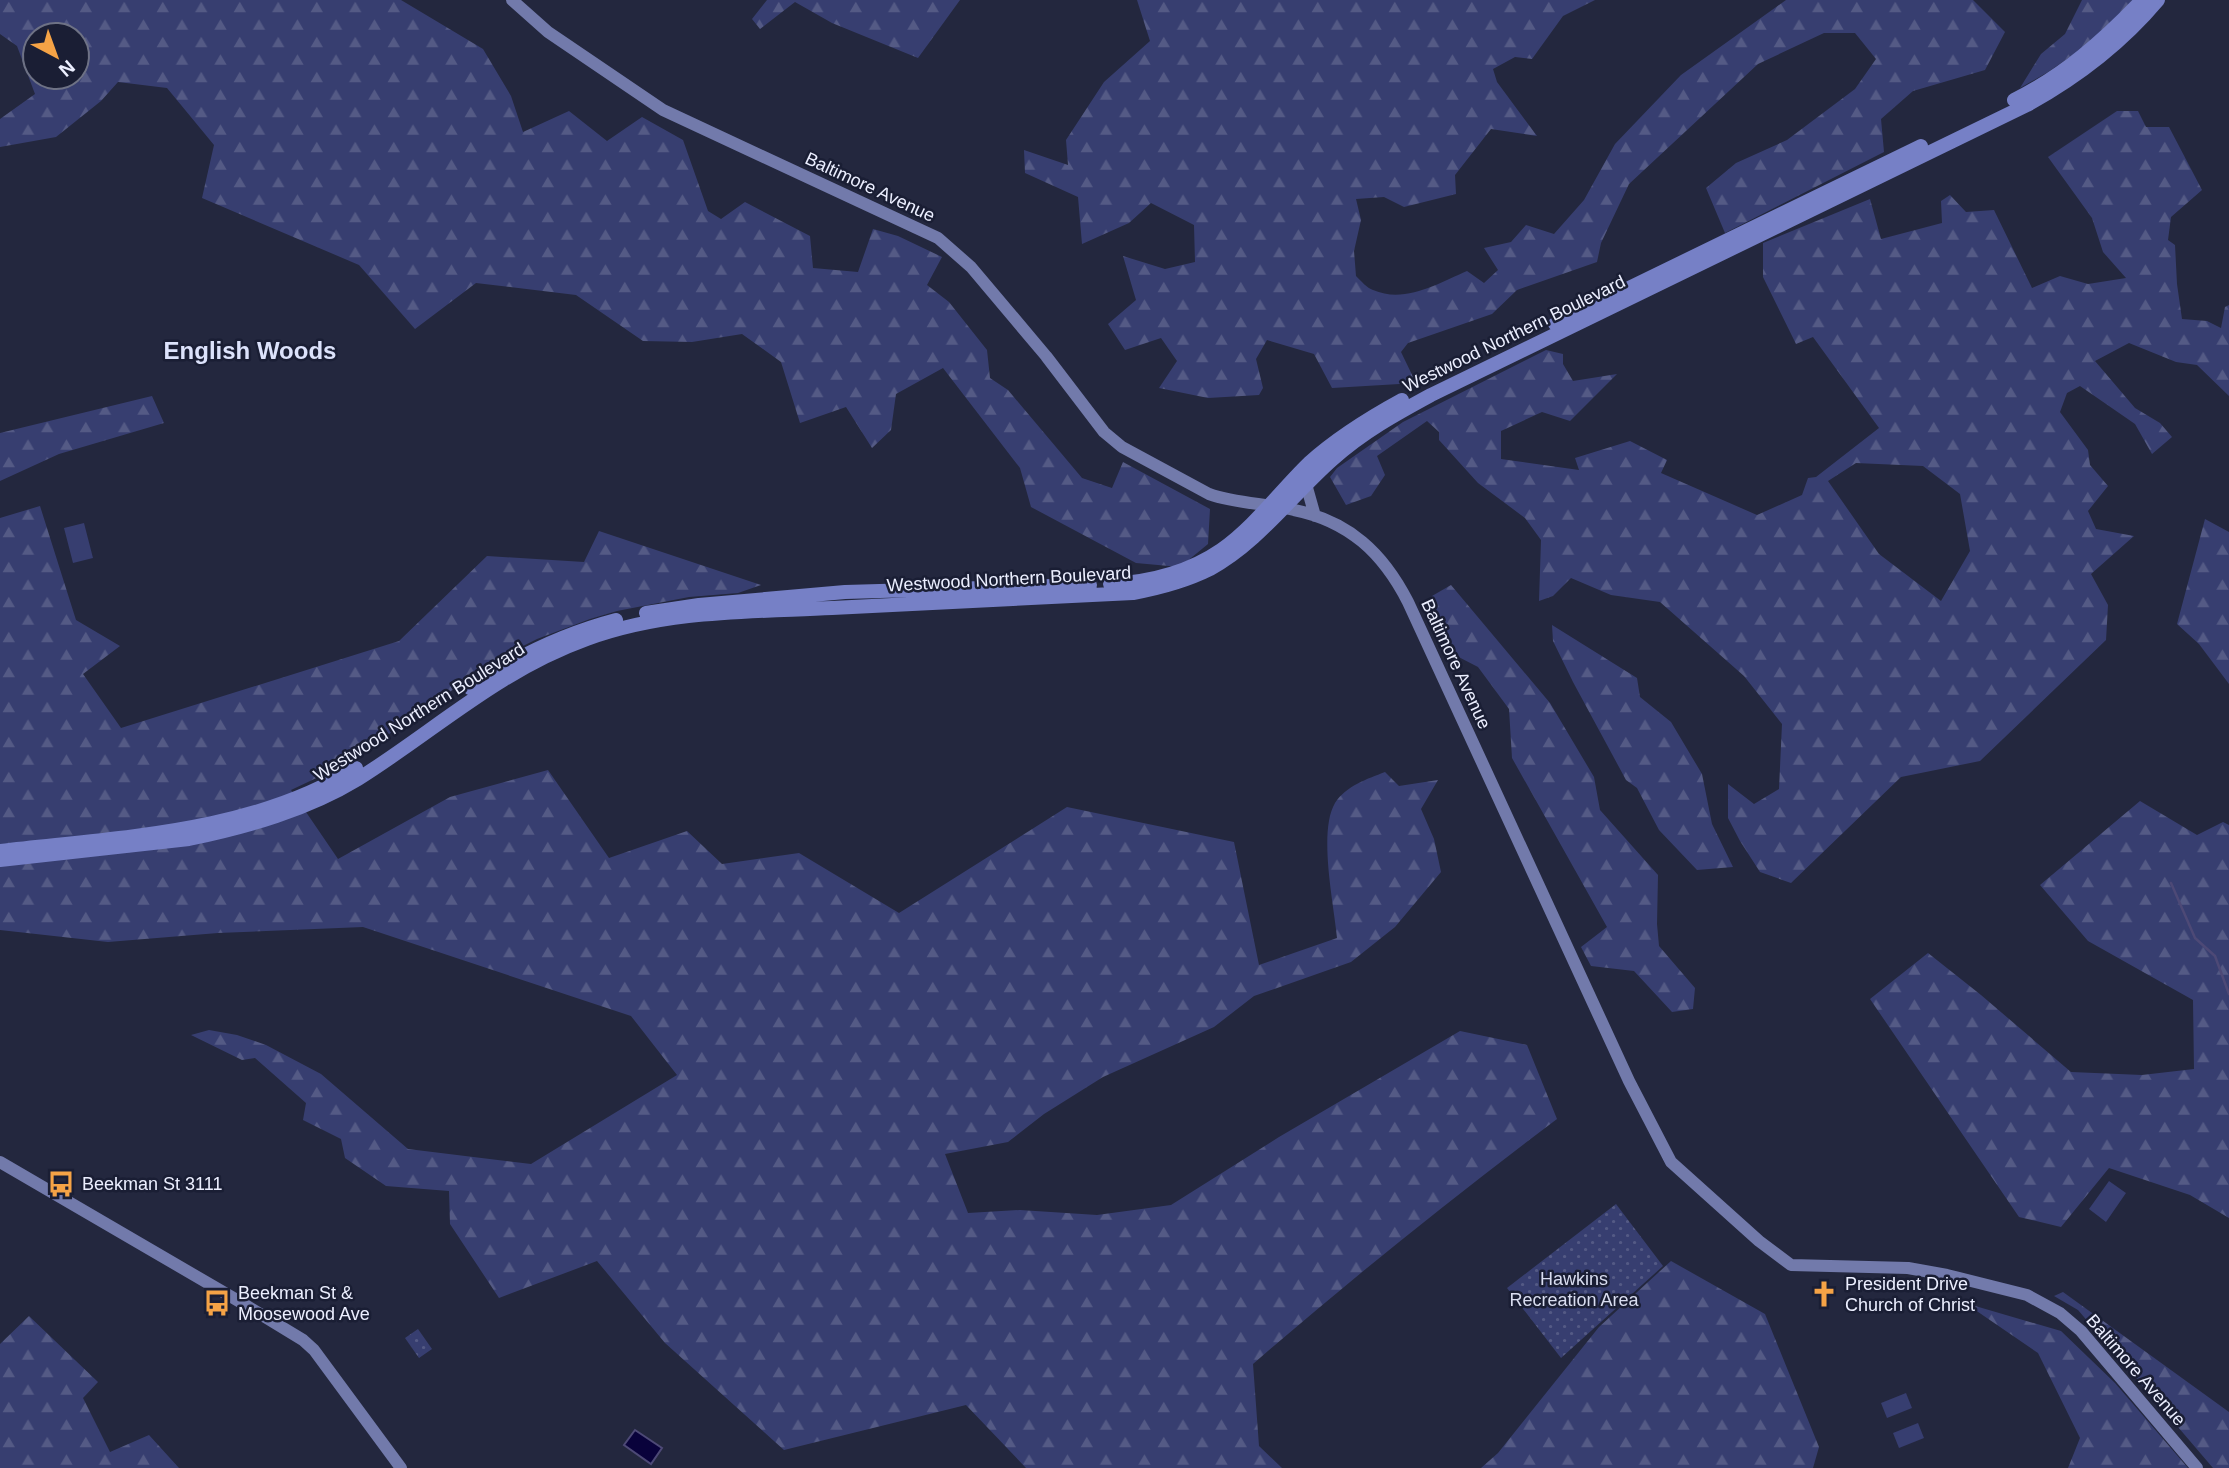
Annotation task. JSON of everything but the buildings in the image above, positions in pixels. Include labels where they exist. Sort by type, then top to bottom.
[{"type":"main road","name":"Westwood Northern Boulevard","points":[[0,851],[185,828],[253,813],[285,802],[349,772],[379,754],[490,674],[547,644],[605,623],[665,609],[845,592],[1083,586],[1144,581],[1180,571],[1221,550],[1319,455],[1372,416],[2018,98],[2079,59],[2103,40],[2142,0]]},
{"type":"main road","name":"Westwood Northern Boulevard","points":[[0,860],[189,839],[228,831],[276,816],[326,796],[355,780],[515,672],[552,653],[619,629],[695,615],[1133,593],[1175,583],[1211,568],[1252,538],[1355,440],[1379,424],[1420,401],[2055,89],[2111,49],[2158,0]]},
{"type":"street","name":"Baltimore Avenue","points":[[512,0],[548,32],[663,110],[938,238],[971,267],[1046,356],[1104,432],[1122,447],[1209,494],[1236,502],[1283,508],[1315,516],[1347,530],[1368,546],[1384,561],[1401,588],[1623,1068],[1671,1161],[1759,1241],[1791,1265],[1908,1268],[2027,1295],[2042,1302],[2081,1331],[2197,1468]]},
{"type":"street","points":[[1306,484],[1315,516]]},
{"type":"street","points":[[0,1162],[303,1340],[314,1350],[401,1468]]},
{"type":"green space","points":[[0,0],[401,0],[483,49],[511,96],[523,132],[569,111],[607,141],[642,117],[683,140],[708,211],[721,219],[745,202],[810,236],[813,268],[858,272],[873,229],[898,236],[942,257],[927,285],[949,302],[987,350],[990,378],[1008,390],[1082,478],[1112,488],[1123,462],[1210,509],[1208,544],[1180,567],[1136,563],[1031,507],[1020,468],[943,368],[896,394],[891,430],[872,448],[846,407],[800,423],[781,362],[742,334],[692,342],[643,341],[576,295],[476,283],[415,329],[359,265],[202,198],[214,145],[167,88],[118,82],[101,101],[56,137],[0,147],[0,119],[35,94],[34,91],[91,91],[91,21],[21,21],[21,57],[17,46],[0,34]]},
{"type":"green space","points":[[767,0],[960,0],[918,58],[832,23],[795,2],[760,29],[752,19]]},
{"type":"green space","points":[[1137,0],[1595,0],[1563,16],[1532,59],[1515,57],[1493,69],[1497,82],[1537,136],[1491,129],[1455,175],[1456,194],[1404,207],[1384,197],[1356,199],[1361,220],[1354,251],[1356,276],[1371,289],[1397,295],[1422,290],[1467,271],[1484,283],[1498,270],[1484,248],[1511,242],[1526,225],[1554,234],[1584,200],[1615,144],[1681,75],[1786,0],[1973,0],[2005,32],[1985,70],[1913,91],[1881,119],[1884,152],[1725,233],[1706,188],[1736,163],[1787,140],[1855,89],[1876,59],[1855,33],[1824,33],[1758,64],[1629,184],[1601,243],[1597,262],[1517,290],[1492,314],[1408,343],[1401,352],[1416,383],[1332,388],[1314,354],[1267,340],[1256,359],[1263,388],[1259,395],[1208,398],[1159,388],[1177,361],[1161,338],[1125,350],[1108,324],[1136,300],[1123,256],[1165,269],[1195,262],[1194,225],[1151,203],[1129,223],[1082,244],[1078,197],[1025,173],[1024,150],[1068,165],[1066,140],[1104,82],[1150,41]]},
{"type":"green space","points":[[2082,0],[2133,0],[2103,34],[2020,88],[2041,54],[2065,34]]},
{"type":"green space","points":[[2117,111],[2138,111],[2146,127],[2169,127],[2202,190],[2171,217],[2168,240],[2175,245],[2182,319],[2207,321],[2221,328],[2225,307],[2229,305],[2229,396],[2197,365],[2176,362],[2129,343],[2095,361],[2135,408],[2160,423],[2172,437],[2152,454],[2135,424],[2080,386],[2067,393],[2060,412],[2088,450],[2090,465],[2108,486],[2088,511],[2096,529],[2134,536],[2091,574],[2108,605],[2106,640],[1980,761],[1901,777],[1791,883],[1760,872],[1728,818],[1728,784],[1754,804],[1779,789],[1782,724],[1744,676],[1660,602],[1611,595],[1571,578],[1553,596],[1539,601],[1541,540],[1525,518],[1478,483],[1439,440],[1439,432],[1427,421],[1377,456],[1385,475],[1371,496],[1346,505],[1330,477],[1337,468],[1403,422],[1546,350],[1563,354],[1563,364],[1573,381],[1617,374],[1570,421],[1542,412],[1501,431],[1501,459],[1579,470],[1575,458],[1630,441],[1667,460],[1661,473],[1757,515],[1802,495],[1808,478],[1816,477],[1879,428],[1813,337],[1796,344],[1763,277],[1763,243],[1870,199],[1881,239],[1942,223],[1941,201],[1950,195],[1966,212],[1994,210],[2032,288],[2060,276],[2088,284],[2126,278],[2103,252],[2092,218],[2048,157]],"holes":[[[1856,463],[1923,466],[1960,494],[1970,551],[1941,601],[1879,554],[1828,481]]]},
{"type":"green space","points":[[152,396],[164,423],[59,454],[0,481],[0,433]]},
{"type":"green space","points":[[40,506],[76,620],[120,646],[83,674],[121,728],[399,641],[487,556],[584,562],[599,531],[761,585],[738,593],[689,597],[617,611],[537,639],[497,659],[346,764],[291,790],[338,859],[450,797],[548,770],[609,858],[687,831],[722,864],[799,853],[899,913],[1067,807],[1234,842],[1259,965],[1337,938],[1327,849],[1330,816],[1340,797],[1357,784],[1385,772],[1399,786],[1438,780],[1421,809],[1434,839],[1441,872],[1395,927],[1351,962],[1254,996],[1214,1027],[1103,1077],[1044,1114],[1008,1142],[945,1154],[968,1213],[1020,1210],[1097,1215],[1171,1205],[1279,1137],[1460,1031],[1527,1045],[1557,1119],[1402,1239],[1253,1364],[1259,1446],[1282,1468],[1026,1468],[966,1405],[784,1450],[665,1343],[597,1261],[499,1298],[450,1224],[449,1191],[386,1186],[345,1158],[341,1139],[303,1120],[306,1103],[255,1058],[242,1060],[191,1035],[209,1030],[237,1035],[266,1045],[321,1074],[408,1149],[531,1164],[677,1075],[631,1016],[363,927],[218,933],[108,942],[0,930],[0,518]]},
{"type":"green space","points":[[2205,519],[2229,532],[2229,684],[2199,644],[2177,624]]},
{"type":"green space","points":[[84,523],[93,558],[73,563],[64,528]]},
{"type":"green space","points":[[1451,585],[1550,703],[1594,777],[1600,810],[1658,875],[1659,946],[1695,988],[1693,1009],[1672,1012],[1634,971],[1591,966],[1581,947],[1607,927],[1512,758],[1509,709],[1478,667],[1447,651],[1426,611],[1432,596]]},
{"type":"green space","points":[[1552,625],[1637,678],[1640,697],[1671,722],[1702,774],[1712,824],[1733,867],[1697,870],[1659,830],[1637,788],[1626,780],[1573,682],[1553,641]]},
{"type":"green space","points":[[2140,801],[2197,835],[2223,822],[2229,825],[2229,1218],[2190,1195],[2109,1168],[2061,1227],[2019,1217],[1870,999],[1928,953],[2071,1072],[2142,1075],[2194,1069],[2193,1000],[2088,941],[2040,885]]},
{"type":"green space","points":[[2109,1181],[2126,1193],[2106,1222],[2089,1209]]},
{"type":"green space","name":"Hawkins Recreation Area","points":[[1616,1204],[1663,1266],[1561,1358],[1507,1288]]},
{"type":"green space","points":[[1671,1261],[1765,1314],[1819,1447],[1813,1468],[1481,1468],[1498,1453],[1599,1327]]},
{"type":"green space","points":[[2063,1292],[2229,1412],[2229,1468],[2213,1468],[2078,1310],[2054,1296]]},
{"type":"green space","points":[[1965,1303],[2061,1331],[2115,1383],[2188,1468],[2068,1468],[2080,1438],[2038,1353]]},
{"type":"green space","points":[[29,1316],[98,1382],[83,1398],[110,1452],[149,1435],[179,1468],[0,1468],[0,1344]]},
{"type":"green space","points":[[418,1329],[432,1349],[419,1358],[405,1338]]},
{"type":"green space","points":[[1906,1393],[1912,1408],[1887,1418],[1881,1403]]},
{"type":"green space","points":[[1918,1423],[1924,1438],[1899,1448],[1893,1433]]},
{"type":"shaded area","points":[[635,1430],[662,1448],[651,1464],[624,1445]]},
{"type":"waterway","points":[[2171,883],[2195,938],[2215,956],[2229,994]]},
{"type":"place","name":"Beekman St 3111","points":[[61,1184]]},
{"type":"place","name":"President Drive Church of Christ","points":[[1824,1294]]},
{"type":"place","name":"Beekman St & Moosewood Ave","points":[[217,1303]]},
{"type":"district","name":"English Woods","points":[[250,350]]}]
